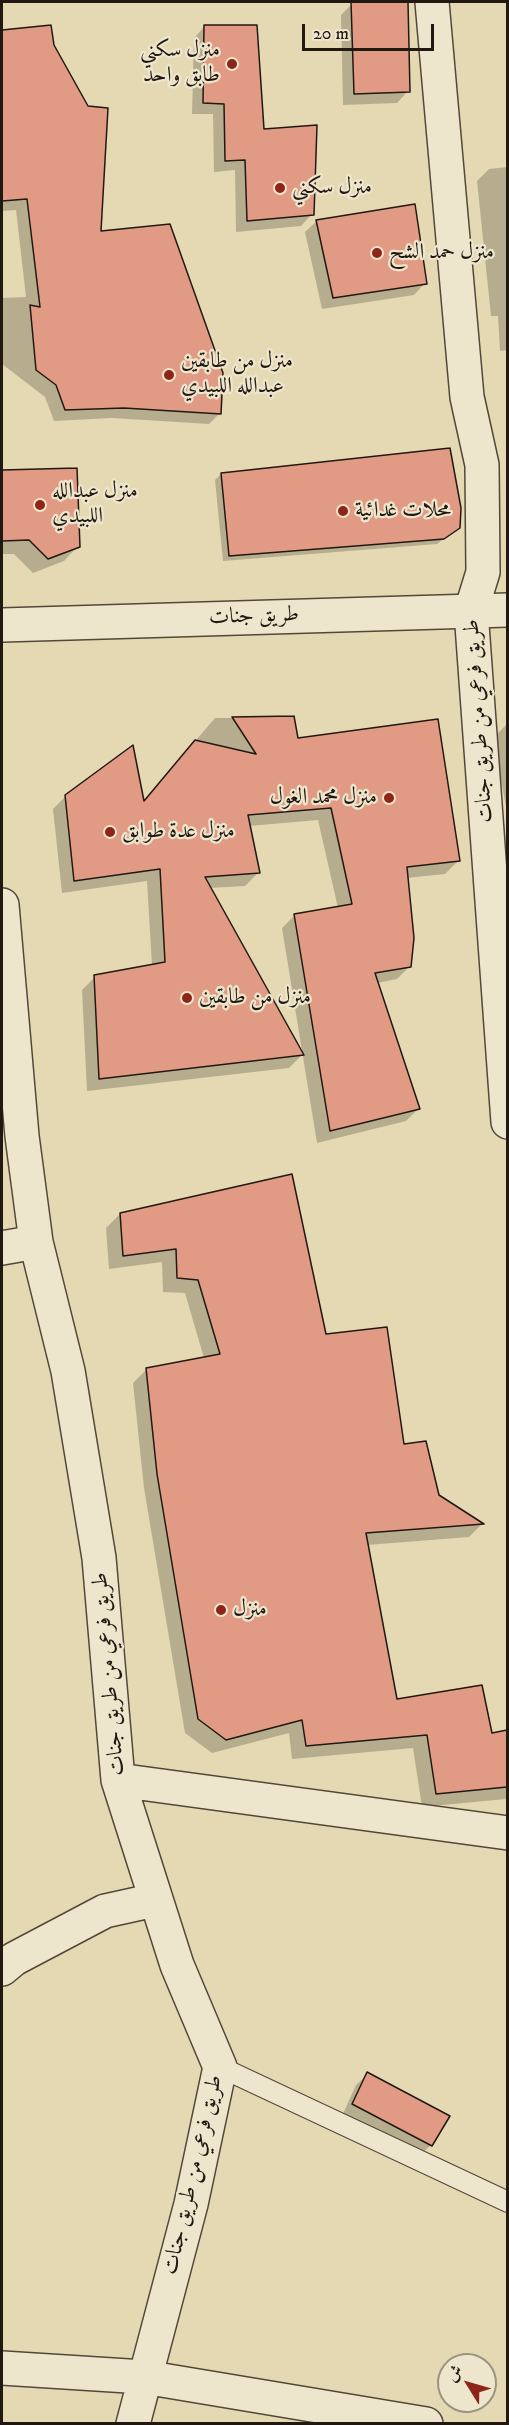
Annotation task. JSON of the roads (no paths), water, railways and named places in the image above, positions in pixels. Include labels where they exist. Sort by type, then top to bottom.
[{"type":"street","name":"طريق فرعي من طريق جنات","points":[[432,2],[467,397],[482,465],[483,572],[471,610],[507,1122]]},
{"type":"street","name":"طريق جنات","points":[[2,625],[507,610]]},
{"type":"street","name":"طريق فرعي من طريق جنات","points":[[2,905],[22,1136],[36,1242],[68,1371],[99,1558],[118,1780],[177,1965],[220,2067],[191,2204],[133,2424]]},
{"type":"street","points":[[2,1248],[36,1242]]},
{"type":"street","points":[[118,1780],[507,1833]]},
{"type":"street","points":[[2,1969],[14,1959],[105,1911],[155,1900]]},
{"type":"street","points":[[2,2368],[144,2377],[426,2424]]},
{"type":"lane","points":[[220,2067],[507,2202]]},
{"type":"place","name":"منزل سكني طابق واحد","points":[[232,64]]},
{"type":"place","name":"منزل سكني","points":[[280,188]]},
{"type":"place","name":"منزل حمد الشح","points":[[377,253]]},
{"type":"place","name":"منزل من طابقين عبدالله اللبيدي","points":[[169,375]]},
{"type":"place","name":"منزل عبدالله اللبيدي","points":[[40,505]]},
{"type":"place","name":"محلات غدائية","points":[[343,511]]},
{"type":"place","name":"منزل محمد الغول","points":[[389,798]]},
{"type":"place","name":"منزل عدة طوابق","points":[[110,832]]},
{"type":"place","name":"منزل من طابقين","points":[[187,998]]},
{"type":"place","name":"منزل","points":[[221,1610]]}]
